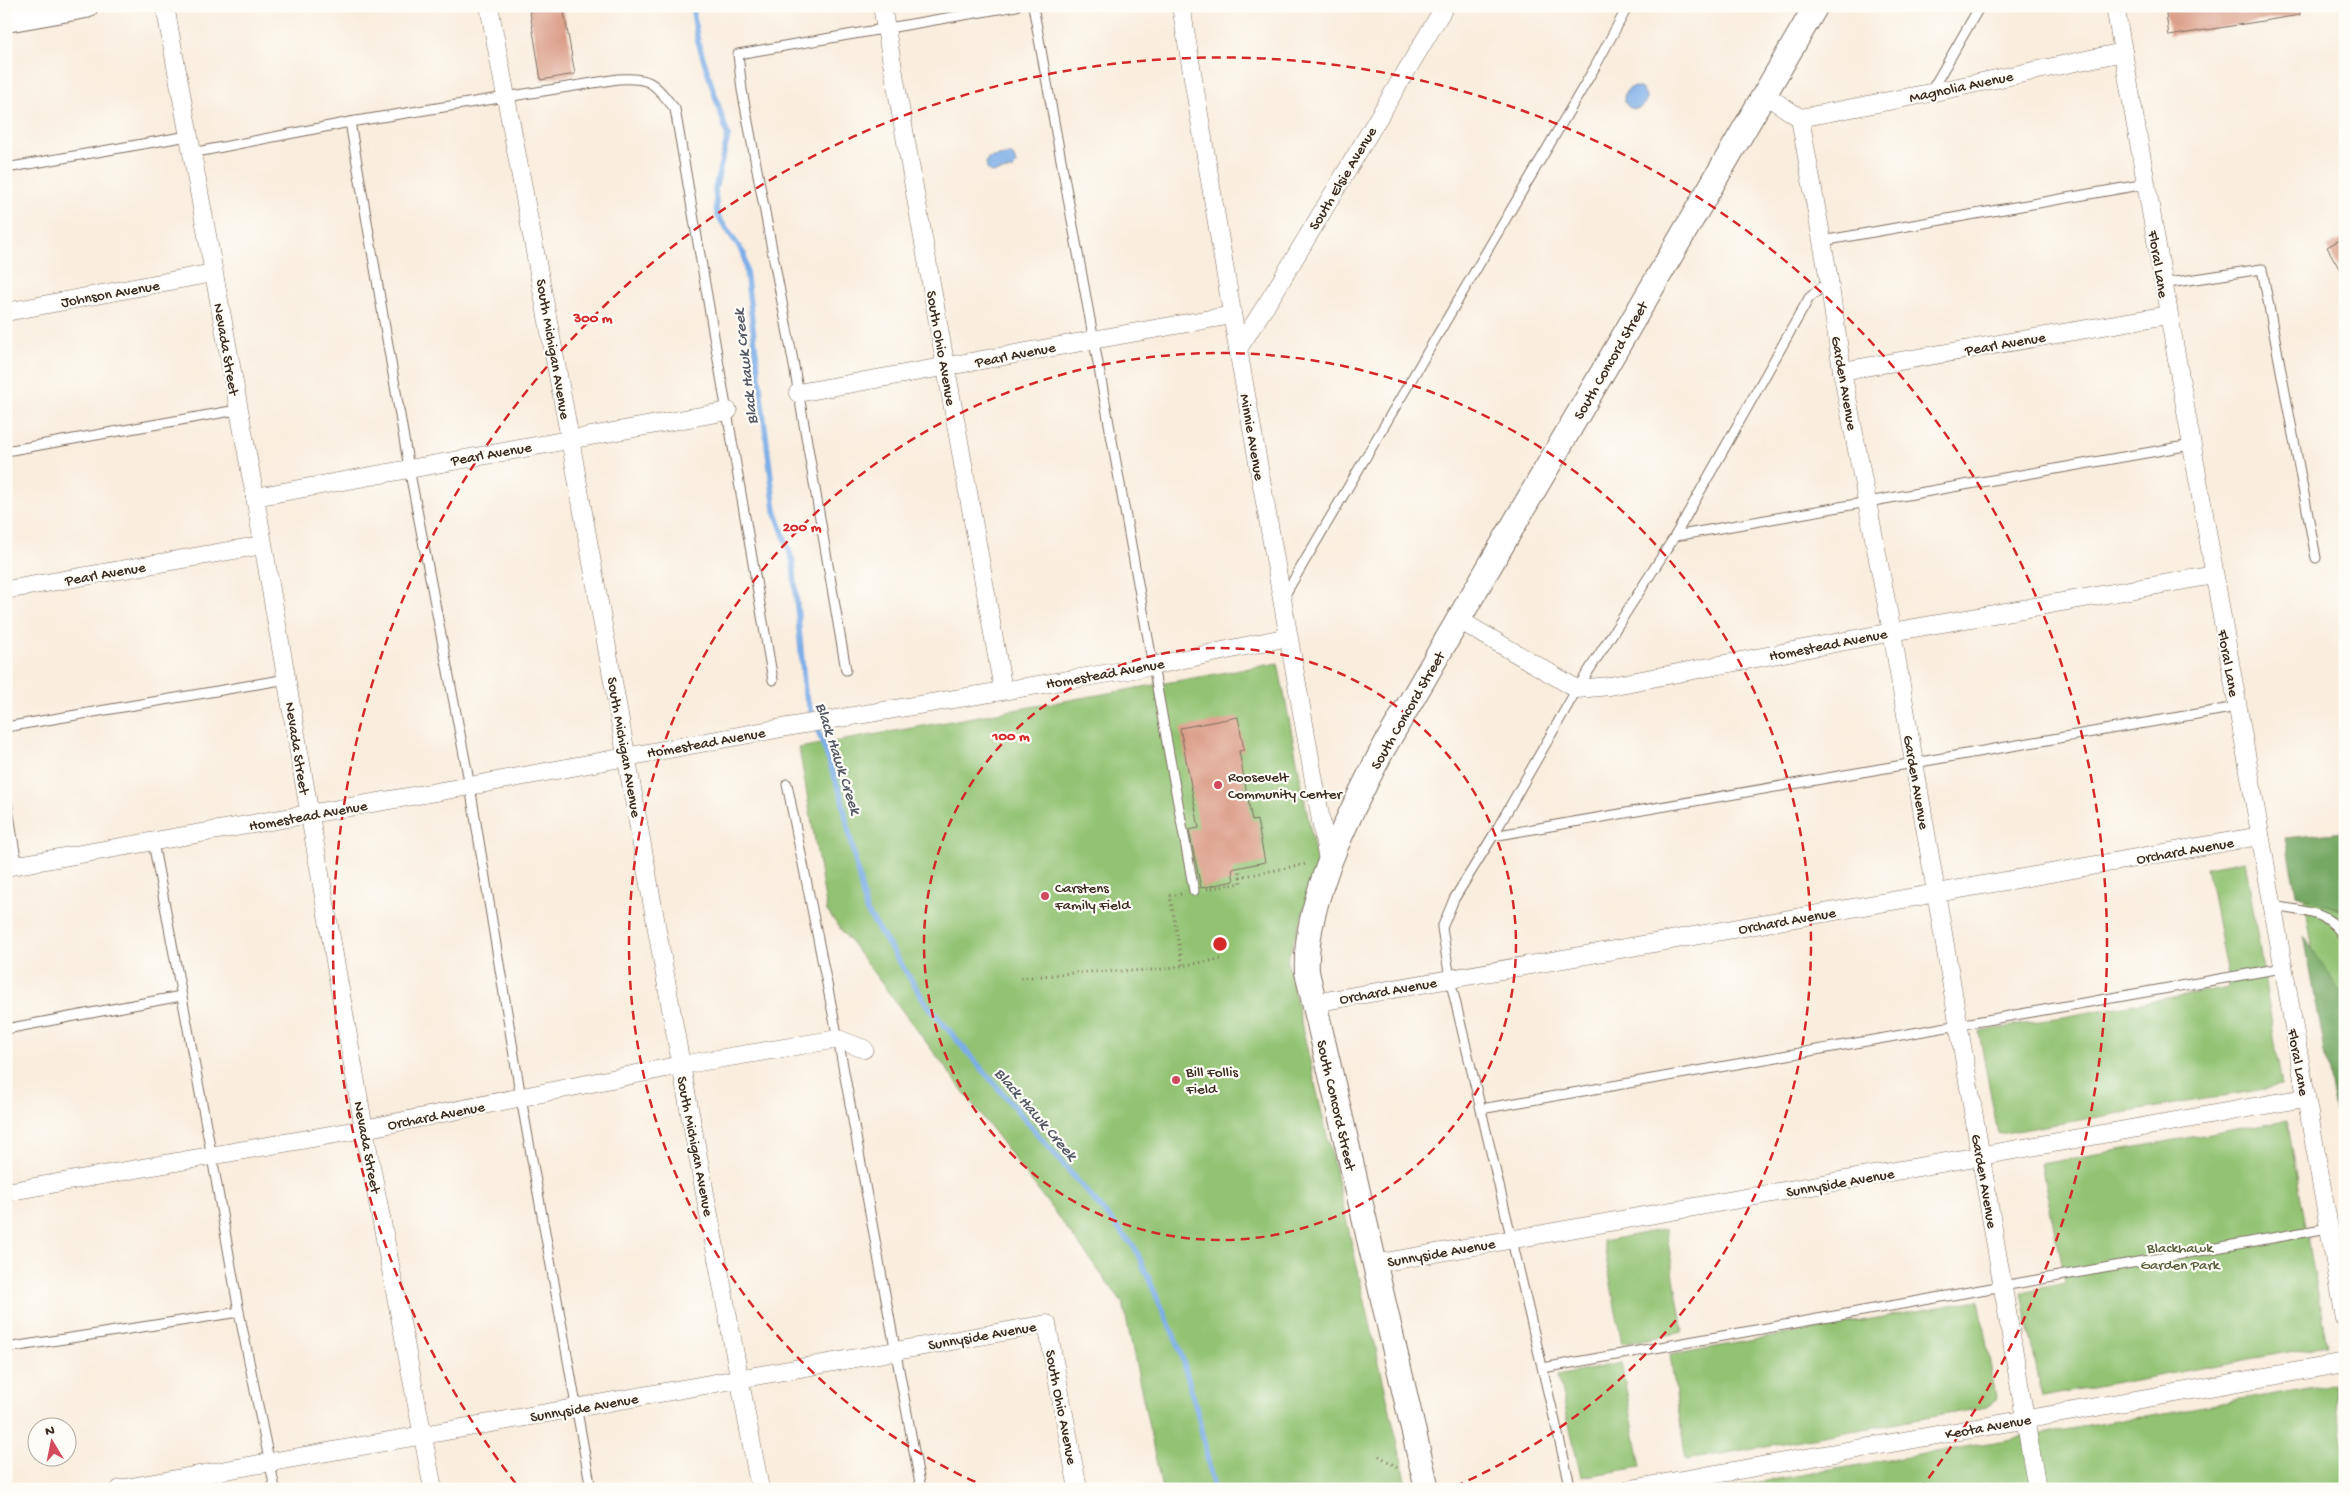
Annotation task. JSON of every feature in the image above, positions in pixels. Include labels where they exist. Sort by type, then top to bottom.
[{"type":"street","points":[[6,20],[86,6]]},
{"type":"street","name":"Nevada Street","points":[[165,6],[237,410],[255,497],[364,1129],[433,1489]]},
{"type":"street","name":"South Michigan Avenue","points":[[490,6],[570,439],[681,1066],[760,1489]]},
{"type":"street","name":"South Ohio Avenue","points":[[882,6],[945,368],[1004,690]]},
{"type":"street","name":"Minnie Avenue","points":[[1181,6],[1288,637],[1320,865]]},
{"type":"street","name":"South Elsie Avenue","points":[[1238,349],[1275,291],[1445,6]]},
{"type":"street","name":"South Concord Street","points":[[1427,1489],[1307,972],[1307,938],[1314,912],[1320,865],[1363,786],[1816,6]]},
{"type":"street","name":"Floral Lane","points":[[2115,6],[2162,284],[2345,1320]]},
{"type":"street","name":"Magnolia Avenue","points":[[1800,118],[1930,93],[2123,52]]},
{"type":"street","points":[[1764,94],[1800,118]]},
{"type":"street","name":"Garden Avenue","points":[[1800,118],[1829,280],[1842,371],[1892,632],[2037,1489]]},
{"type":"street","name":"Johnson Avenue","points":[[6,312],[213,274]]},
{"type":"street","name":"Pearl Avenue","points":[[798,393],[1232,315]]},
{"type":"street","name":"Pearl Avenue","points":[[1842,371],[2168,315]]},
{"type":"street","name":"Pearl Avenue","points":[[255,497],[728,411]]},
{"type":"street","name":"Pearl Avenue","points":[[6,590],[262,545]]},
{"type":"street","name":"Homestead Avenue","points":[[1577,689],[1610,686],[1892,632],[2214,575]]},
{"type":"street","points":[[1459,620],[1577,689]]},
{"type":"street","name":"Homestead Avenue","points":[[12,866],[309,815],[787,727],[1152,666],[1288,637]]},
{"type":"street","name":"Orchard Avenue","points":[[1314,1003],[2260,836]]},
{"type":"street","points":[[838,1039],[864,1050]]},
{"type":"street","name":"Orchard Avenue","points":[[6,1192],[212,1157],[681,1066],[838,1039]]},
{"type":"street","name":"Sunnyside Avenue","points":[[1374,1264],[2305,1098]]},
{"type":"street","name":"South Ohio Avenue","points":[[1047,1324],[1078,1489]]},
{"type":"street","name":"Sunnyside Avenue","points":[[120,1489],[1047,1324]]},
{"type":"street","name":"Keota Avenue","points":[[1631,1489],[2345,1363]]},
{"type":"lane","points":[[846,670],[798,393],[742,90],[738,54],[1016,6]]},
{"type":"lane","points":[[1033,6],[1194,891]]},
{"type":"lane","points":[[1282,600],[1590,75],[1628,6]]},
{"type":"lane","points":[[1930,93],[1980,6]]},
{"type":"lane","points":[[192,154],[350,122],[618,79],[640,78],[655,84],[676,109],[773,680]]},
{"type":"lane","points":[[350,122],[409,468],[470,786],[521,1098],[591,1489]]},
{"type":"lane","points":[[6,168],[188,136]]},
{"type":"lane","points":[[1822,241],[2146,184]]},
{"type":"lane","points":[[2162,284],[2262,269],[2316,558]]},
{"type":"lane","points":[[1571,1489],[1450,979],[1442,928],[1454,899],[1493,836],[1577,689],[1675,536],[1809,298],[1829,280]]},
{"type":"lane","points":[[6,451],[237,410]]},
{"type":"lane","points":[[1675,536],[2191,445]]},
{"type":"lane","points":[[6,727],[287,679]]},
{"type":"lane","points":[[1493,836],[2237,707]]},
{"type":"lane","points":[[787,784],[838,1039],[921,1489]]},
{"type":"lane","points":[[6,796],[12,866]]},
{"type":"lane","points":[[153,842],[239,1312],[275,1489]]},
{"type":"lane","points":[[2272,906],[2319,914],[2341,931],[2345,940]]},
{"type":"lane","points":[[1481,1109],[2282,968]]},
{"type":"lane","points":[[6,1029],[181,996]]},
{"type":"lane","points":[[1543,1368],[2328,1228]]},
{"type":"lane","points":[[6,1348],[239,1312]]},
{"type":"path","points":[[1240,877],[1320,865]]},
{"type":"path","points":[[1183,966],[1170,896],[1241,883],[1239,870]]},
{"type":"path","points":[[1021,978],[1083,972],[1156,970],[1222,960]]},
{"type":"path","points":[[1379,1456],[1399,1466],[1400,1474]]},
{"type":"green space","points":[[1278,663],[1318,868],[1287,961],[1408,1489],[1162,1489],[1123,1303],[827,911],[799,748]]},
{"type":"green space","points":[[2345,832],[2345,912],[2296,894],[2285,838]]},
{"type":"green space","points":[[2345,855],[2345,1153],[2299,864]]},
{"type":"green space","points":[[2245,860],[2282,1086],[1998,1134],[1979,1032],[2229,987],[2207,867]]},
{"type":"green space","points":[[2304,936],[2345,1000],[2345,1162]]},
{"type":"green space","name":"Blackhawk Garden Park","points":[[2287,1120],[2327,1345],[2042,1397],[2022,1292],[2065,1283],[2041,1164]]},
{"type":"green space","points":[[1666,1229],[1683,1332],[1622,1344],[1603,1241]]},
{"type":"green space","points":[[1979,1300],[1996,1398],[1988,1407],[1686,1460],[1670,1355]]},
{"type":"green space","points":[[1621,1363],[1641,1467],[1581,1477],[1558,1376]]},
{"type":"green space","points":[[2333,1384],[2345,1451],[2345,1489],[1725,1488]]},
{"type":"water","points":[[1635,87],[1643,90],[1646,98],[1643,106],[1635,109],[1627,106],[1624,98],[1627,90]]},
{"type":"water","points":[[1010,154],[1014,157],[1016,164],[1013,169],[992,173],[987,169],[986,162],[988,158]]},
{"type":"building","points":[[529,6],[563,6],[575,74],[541,80]]},
{"type":"building","points":[[2165,6],[2299,6],[2300,15],[2169,36]]},
{"type":"building","points":[[2345,237],[2345,279],[2327,247]]},
{"type":"building","name":"Roosevelt Community Center","points":[[1238,717],[1244,750],[1239,751],[1252,821],[1257,820],[1265,862],[1232,869],[1234,881],[1201,888],[1189,830],[1199,828],[1180,728]]},
{"type":"waterway","name":"Black Hawk Creek","points":[[692,6],[698,42],[728,136],[715,189],[717,215],[744,254],[775,510],[793,562],[805,694],[841,795],[866,910],[928,1006],[1135,1248],[1179,1347],[1197,1410],[1214,1489]]},
{"type":"place","name":"Roosevelt Community Center","points":[[1218,785]]},
{"type":"place","name":"Carstens Family Field","points":[[1045,896]]},
{"type":"place","name":"Bill Follis Field","points":[[1176,1080]]}]
